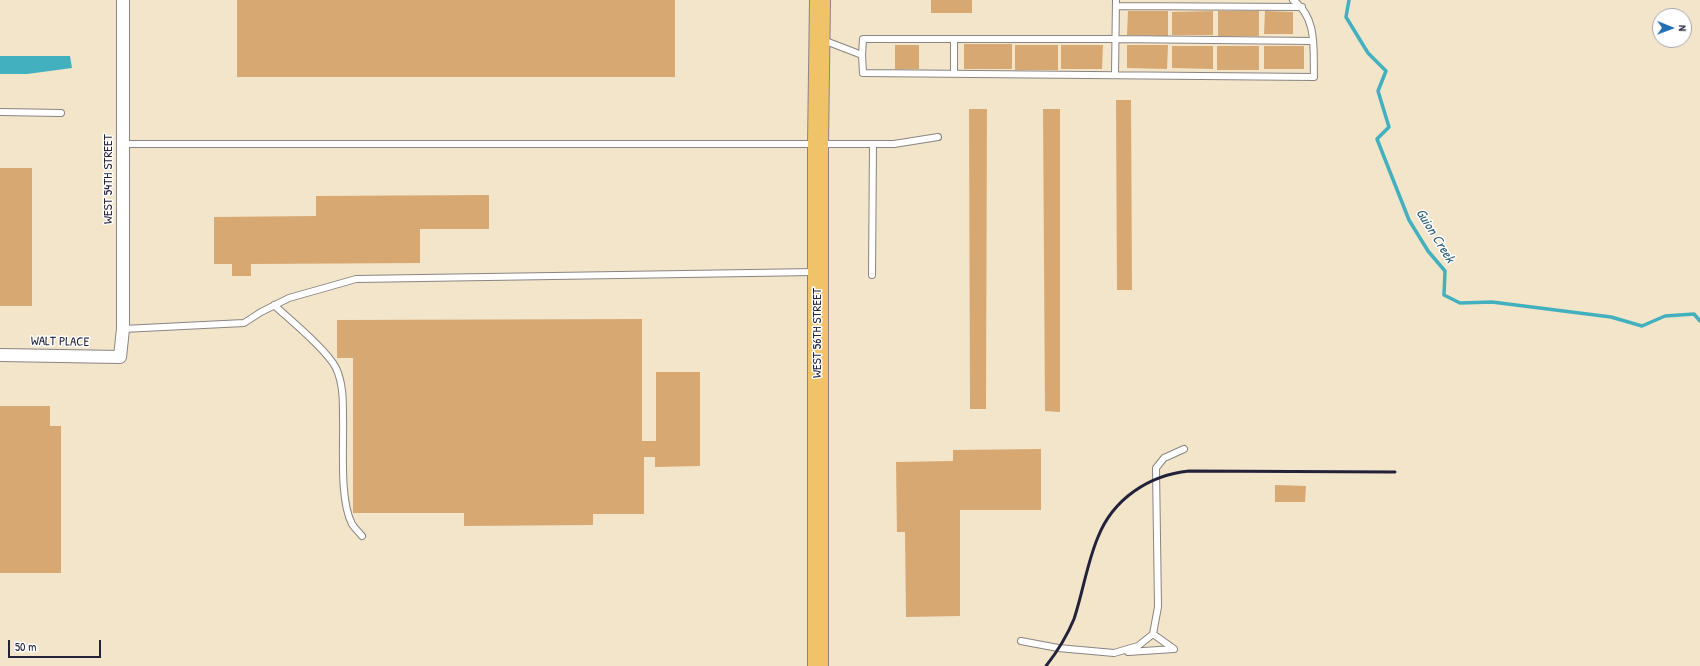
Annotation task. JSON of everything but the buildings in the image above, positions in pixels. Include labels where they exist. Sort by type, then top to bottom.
[{"type":"main road","name":"WEST 56TH STREET","points":[[818,666],[818,144],[820,0]]},
{"type":"street","name":"WEST 54TH STREET","points":[[120,357],[123,329],[123,0]]},
{"type":"street","name":"WALT PLACE","points":[[0,355],[120,357]]},
{"type":"lane","points":[[1293,0],[1302,7],[1313,30],[1314,76],[863,73],[863,40],[1116,39],[1313,41]]},
{"type":"lane","points":[[1115,75],[1116,3],[1302,7]]},
{"type":"lane","points":[[820,39],[862,55]]},
{"type":"lane","points":[[954,39],[954,74]]},
{"type":"lane","points":[[0,112],[61,112]]},
{"type":"lane","points":[[123,144],[894,144],[938,137]]},
{"type":"lane","points":[[872,274],[873,144]]},
{"type":"lane","points":[[123,329],[244,323],[261,312],[289,298],[356,279],[818,272]]},
{"type":"lane","points":[[274,305],[324,352],[335,367],[341,382],[343,404],[345,497],[348,514],[353,525],[362,536]]},
{"type":"lane","points":[[1114,652],[1138,646],[1153,634],[1158,607],[1156,468],[1164,458],[1184,449]]},
{"type":"lane","points":[[1021,641],[1063,649],[1114,652],[1174,649],[1153,634]]},
{"type":"water","points":[[0,56],[70,56],[72,68],[27,74],[0,74]]},
{"type":"waterway","name":"Guion Creek","points":[[1349,0],[1346,17],[1368,53],[1386,71],[1378,91],[1389,127],[1377,139],[1409,220],[1428,251],[1445,271],[1444,295],[1460,303],[1492,302],[1611,317],[1642,326],[1665,316],[1694,314],[1700,321]]},
{"type":"railway","points":[[1046,666],[1062,644],[1074,619],[1091,557],[1105,523],[1113,511],[1134,491],[1160,478],[1174,473],[1189,471],[1395,472]]}]
